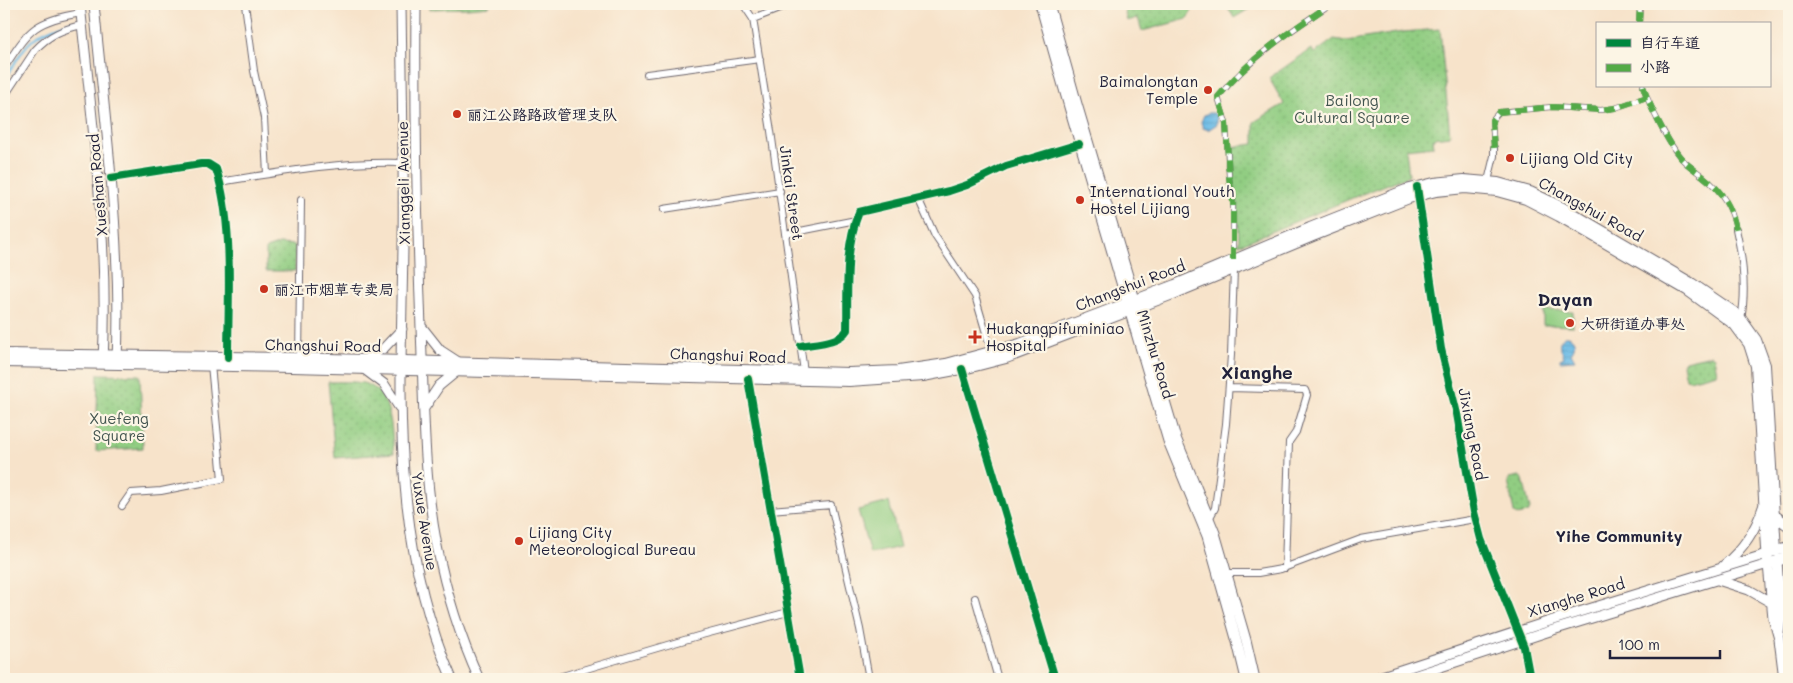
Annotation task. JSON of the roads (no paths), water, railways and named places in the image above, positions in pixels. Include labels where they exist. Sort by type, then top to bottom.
[{"type":"highway","name":"Changshui Road","points":[[117,360],[211,365],[458,367],[748,379],[874,381],[923,376],[962,369],[1023,352],[1233,264],[1313,236],[1418,191],[1453,181],[1488,181],[1524,190],[1563,208],[1691,283],[1741,319],[1756,340],[1764,365],[1774,515],[1772,557]]},
{"type":"highway","name":"Changshui Road","points":[[1418,191],[1476,188],[1497,191],[1526,199],[1560,216],[1687,290],[1730,319],[1745,337],[1753,352],[1756,366],[1764,505],[1772,557]]},
{"type":"highway","name":"Changshui Road","points":[[458,367],[849,373],[898,371],[946,364],[992,353],[1132,306]]},
{"type":"highway","name":"Changshui Road","points":[[4,354],[103,360]]},
{"type":"highway","name":"Changshui Road","points":[[4,362],[228,357],[298,358],[364,365]]},
{"type":"highway","points":[[1774,515],[1789,526]]},
{"type":"highway","name":"Xianghe Road","points":[[1772,557],[1789,547]]},
{"type":"highway","name":"Xianghe Road","points":[[1772,557],[1789,557]]},
{"type":"main road","name":"Xueshan Road","points":[[94,4],[111,178],[117,273],[117,360]]},
{"type":"main road","name":"Xianggeli Avenue","points":[[401,4],[401,366]]},
{"type":"main road","name":"Xianggeli Avenue","points":[[416,4],[418,244],[423,366]]},
{"type":"main road","name":"Minzhu Road","points":[[1040,4],[1079,144],[1132,306],[1176,438],[1209,519],[1227,573],[1255,679]]},
{"type":"main road","name":"Minzhu Road","points":[[1049,4],[1168,441],[1206,536],[1238,642],[1246,678]]},
{"type":"main road","name":"Xueshan Road","points":[[81,8],[102,229],[105,305],[103,360]]},
{"type":"main road","points":[[421,326],[440,350],[458,367],[438,386],[424,410]]},
{"type":"main road","points":[[400,410],[394,396],[364,365],[402,329]]},
{"type":"main road","name":"Yuxue Avenue","points":[[401,366],[400,410],[403,469],[413,549],[428,611],[442,657],[452,679]]},
{"type":"main road","name":"Yuxue Avenue","points":[[423,366],[428,484],[437,545],[458,627],[478,679]]},
{"type":"main road","points":[[1721,568],[1737,553],[1750,536],[1764,505]]},
{"type":"main road","points":[[1772,557],[1776,604],[1781,617],[1779,639],[1784,679]]},
{"type":"main road","name":"Xianghe Road","points":[[1373,679],[1518,631],[1721,568],[1772,557]]},
{"type":"main road","name":"Xianghe Road","points":[[1404,679],[1715,580],[1772,557]]},
{"type":"main road","points":[[1715,580],[1741,586],[1776,604]]},
{"type":"main road","points":[[1776,604],[1789,584]]},
{"type":"street","points":[[245,4],[254,71],[264,118],[267,174]]},
{"type":"street","points":[[743,4],[753,19],[792,4]]},
{"type":"street","points":[[1209,519],[1215,508],[1229,388],[1233,264],[1233,203],[1229,177],[1226,124],[1218,97],[1235,76],[1278,39],[1332,4]]},
{"type":"street","points":[[1639,22],[1640,4]]},
{"type":"street","points":[[4,68],[25,36],[34,28],[81,8]]},
{"type":"street","name":"Jinkai Street","points":[[753,19],[780,191],[804,372]]},
{"type":"street","points":[[4,97],[41,43],[61,30],[82,25]]},
{"type":"street","points":[[647,74],[760,59]]},
{"type":"street","points":[[1644,88],[1647,98],[1677,154],[1685,163],[1707,179],[1727,201],[1733,214],[1743,260],[1744,305],[1741,319]]},
{"type":"street","points":[[1488,181],[1494,156],[1492,120],[1499,112],[1552,107],[1601,110],[1615,108],[1647,98]]},
{"type":"street","points":[[801,346],[836,339],[843,336],[847,330],[849,254],[859,212],[958,188],[1006,166],[1079,144]]},
{"type":"street","points":[[220,182],[308,167],[375,162],[402,163]]},
{"type":"street","points":[[111,178],[205,164],[216,169],[220,182],[227,241],[228,357]]},
{"type":"street","points":[[664,209],[780,191]]},
{"type":"street","name":"Jixiang Road","points":[[1418,191],[1442,349],[1457,414],[1475,519],[1481,539],[1518,631],[1530,679]]},
{"type":"street","points":[[918,198],[934,236],[975,296],[992,353]]},
{"type":"street","points":[[298,358],[301,200]]},
{"type":"street","points":[[786,234],[856,220]]},
{"type":"street","points":[[122,506],[131,493],[161,491],[222,478],[211,365]]},
{"type":"street","points":[[962,369],[1055,679]]},
{"type":"street","points":[[748,379],[800,679]]},
{"type":"street","points":[[1229,388],[1305,390],[1307,395],[1296,432],[1289,442],[1284,568]]},
{"type":"street","points":[[770,510],[831,505],[860,628],[869,679]]},
{"type":"street","points":[[1227,573],[1258,572],[1284,568],[1361,539],[1475,519]]},
{"type":"street","points":[[975,598],[998,679]]},
{"type":"street","points":[[552,679],[680,641],[788,612]]},
{"type":"water","points":[[1214,113],[1217,116],[1217,124],[1208,130],[1203,128],[1201,122],[1204,115]]},
{"type":"water","points":[[1565,336],[1569,336],[1574,342],[1574,348],[1571,353],[1575,360],[1560,361],[1564,357],[1560,341]]},
{"type":"waterway","points":[[4,80],[18,57],[37,36],[72,22]]},
{"type":"place","name":"Baimalongtan Temple","points":[[1208,90]]},
{"type":"place","name":"丽江公路路政管理支队","points":[[457,114]]},
{"type":"place","name":"Lijiang Old City","points":[[1510,158]]},
{"type":"place","name":"International Youth Hostel Lijiang","points":[[1080,200]]},
{"type":"place","name":"丽江市烟草专卖局","points":[[264,289]]},
{"type":"place","name":"大研街道办事处","points":[[1570,323]]},
{"type":"place","name":"Huakangpifuminiao Hospital","points":[[975,337]]},
{"type":"place","name":"Lijiang City Meteorological Bureau","points":[[519,541]]},
{"type":"district","name":"Dayan","points":[[1565,299]]},
{"type":"district","name":"Xianghe","points":[[1257,372]]},
{"type":"district","name":"Yihe Community","points":[[1619,535]]},
{"type":"park label","name":"Bailong Cultural Square","points":[[1352,108]]},
{"type":"park label","name":"Xuefeng Square","points":[[119,426]]}]
